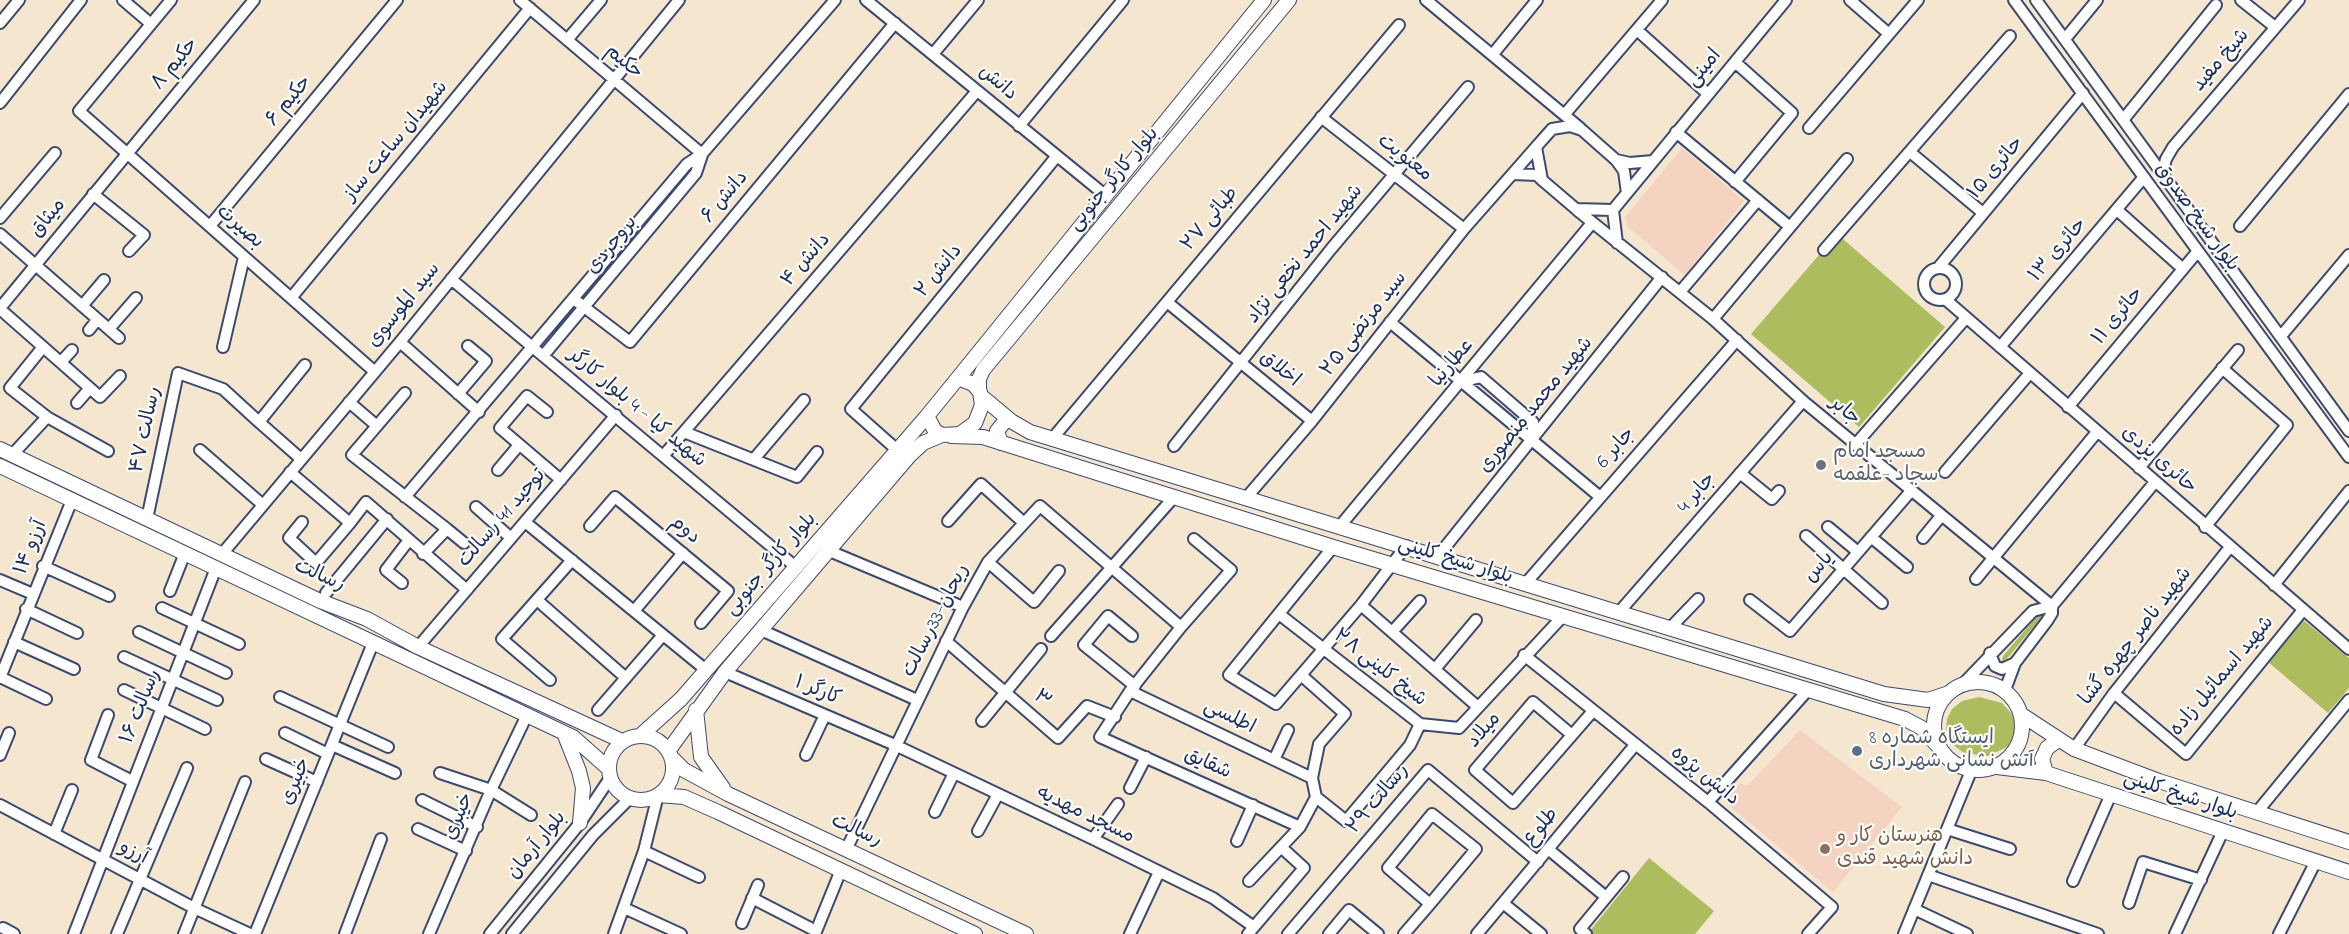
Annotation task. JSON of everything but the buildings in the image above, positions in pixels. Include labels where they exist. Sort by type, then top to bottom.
[{"type":"main road","name":"بلوار کارگر جنوبی","points":[[958,378],[1264,0]]},
{"type":"main road","name":"بلوار کارگر جنوبی","points":[[980,392],[979,380],[983,370],[1289,0]]},
{"type":"main road","points":[[958,378],[980,392],[980,414],[968,429],[946,436],[930,424],[927,416],[958,378]]},
{"type":"main road","name":"بلوار شیخ کلینی","points":[[980,392],[1011,421],[1030,432],[1052,439],[1620,611],[1884,694],[1928,700],[1949,693]]},
{"type":"main road","name":"بلوار کارگر جنوبی","points":[[641,735],[681,699],[927,416]]},
{"type":"main road","points":[[1001,443],[997,431],[1005,422],[1011,421]]},
{"type":"main road","name":"بلوار کارگر جنوبی","points":[[671,755],[696,710],[827,550],[910,455],[923,443],[946,436]]},
{"type":"main road","name":"بلوار شیخ کلینی","points":[[946,436],[983,437],[1333,547],[1905,719],[1922,728],[1938,746]]},
{"type":"main road","name":"رسالت","points":[[6,452],[320,601],[367,619],[418,647],[622,741]]},
{"type":"main road","name":"رسالت","points":[[0,466],[564,733],[593,753],[609,773]]},
{"type":"main road","points":[[1808,690],[1818,673]]},
{"type":"main road","points":[[1976,682],[1991,684],[2005,690],[2015,701],[2022,715],[2023,731],[2018,747],[2008,760],[1997,767],[1971,771],[1952,762],[1938,746],[1934,732],[1935,717],[1940,704],[1949,693],[1962,685],[1976,682]]},
{"type":"main road","points":[[696,710],[701,757],[728,794]]},
{"type":"main road","name":"بلوار شیخ کلینی","points":[[2022,715],[2074,749],[2159,781],[2349,842]]},
{"type":"main road","points":[[564,733],[583,788],[580,823]]},
{"type":"main road","points":[[641,735],[661,742],[671,755],[671,780],[658,795],[639,800],[621,794],[609,773],[615,749],[622,741],[641,735]]},
{"type":"main road","points":[[2046,773],[2042,759],[2047,748],[2058,740]]},
{"type":"main road","name":"رسالت","points":[[671,755],[699,778],[728,794],[1026,934]]},
{"type":"main road","name":"بلوار شیخ کلینی","points":[[1997,767],[2046,773],[2349,872]]},
{"type":"main road","points":[[688,799],[687,784],[699,778]]},
{"type":"main road","name":"رسالت","points":[[658,795],[688,799],[975,934]]},
{"type":"street","points":[[0,23],[19,0]]},
{"type":"street","points":[[0,104],[81,0]]},
{"type":"street","points":[[123,0],[151,24],[171,0]]},
{"type":"street","name":"حکیم ۸","points":[[127,153],[254,0]]},
{"type":"street","name":"حکیم ۶","points":[[210,226],[397,0]]},
{"type":"street","name":"حکیم","points":[[520,0],[702,154]]},
{"type":"street","points":[[567,40],[601,0]]},
{"type":"street","name":"سید الموسوی","points":[[222,554],[400,342],[679,0]]},
{"type":"street","name":"بروجردی","points":[[405,497],[575,300],[687,164],[702,154],[835,0]]},
{"type":"street","name":"دانش","points":[[866,0],[1105,195]]},
{"type":"street","points":[[933,54],[978,0]]},
{"type":"street","points":[[1019,126],[1123,0]]},
{"type":"street","points":[[1426,0],[1565,114],[1616,160],[1624,171],[1627,193],[1613,210],[1617,243]]},
{"type":"street","points":[[1492,54],[1537,0]]},
{"type":"street","points":[[1565,114],[1662,0]]},
{"type":"street","name":"امینی","points":[[1627,193],[1786,0]]},
{"type":"street","points":[[1850,0],[1889,34]]},
{"type":"street","points":[[1809,128],[1918,0]]},
{"type":"street","name":"بلوار شیخ صدوق","points":[[2014,0],[2349,457]]},
{"type":"street","name":"بلوار شیخ صدوق","points":[[2036,0],[2347,423]]},
{"type":"street","points":[[2065,39],[2097,0]]},
{"type":"street","points":[[2241,0],[2275,27]]},
{"type":"street","name":"شیخ مفید","points":[[2162,174],[2166,159],[2173,147],[2299,0]]},
{"type":"street","points":[[2123,120],[2216,5]]},
{"type":"street","name":"شهیدان ساعت ساز","points":[[291,298],[530,9]]},
{"type":"street","name":"دانش ۶","points":[[575,300],[630,342],[895,23]]},
{"type":"street","name":"بصیرت","points":[[151,24],[79,111],[375,372]]},
{"type":"street","name":"طبائی ۲۷","points":[[1052,439],[1398,26]]},
{"type":"street","points":[[1637,30],[1708,94]]},
{"type":"street","points":[[1824,250],[2010,36]]},
{"type":"street","points":[[1735,62],[1792,113],[1735,182]]},
{"type":"street","name":"شهید احمد نخعی نژاد","points":[[1174,446],[1327,254],[1468,87]]},
{"type":"street","name":"دانش ۴","points":[[664,455],[977,91]]},
{"type":"street","name":"حائری ۱۵","points":[[1938,268],[2083,93]]},
{"type":"street","points":[[2240,226],[2349,94]]},
{"type":"street","points":[[1542,180],[1536,147],[1552,129],[1553,111],[1549,101]]},
{"type":"street","name":"معنویت","points":[[1322,117],[1464,229]]},
{"type":"street","points":[[1552,129],[1570,126],[1582,130]]},
{"type":"street","points":[[1676,132],[1790,227]]},
{"type":"street","name":"۲۵ سید مرتضی","points":[[1246,498],[1312,421],[1464,229],[1536,147]]},
{"type":"street","name":"شیخ مفید","points":[[2151,158],[2173,147]]},
{"type":"street","points":[[0,218],[55,153]]},
{"type":"street","name":"میثاق","points":[[0,309],[127,153]]},
{"type":"street","points":[[1910,153],[1983,213]]},
{"type":"street","name":"بروجردی","points":[[543,356],[696,173],[702,154]]},
{"type":"street","name":"دانش ۲","points":[[896,449],[851,410],[1056,157]]},
{"type":"street","points":[[1713,319],[1847,159]]},
{"type":"street","points":[[1616,160],[1630,163],[1653,161]]},
{"type":"street","points":[[1513,174],[1537,175],[1576,209],[1613,210]]},
{"type":"street","name":"حائری ۱۳","points":[[2000,347],[2144,177]]},
{"type":"street","points":[[93,194],[144,235],[129,252]]},
{"type":"street","points":[[1680,292],[1758,200]]},
{"type":"street","name":"جابر","points":[[1576,209],[1713,319],[1803,401],[1992,559],[2052,606]]},
{"type":"street","points":[[2117,210],[2183,269]]},
{"type":"street","name":"عطارنیا","points":[[1340,526],[1592,223]]},
{"type":"street","points":[[637,225],[646,233]]},
{"type":"street","points":[[0,234],[119,338]]},
{"type":"street","name":"حائری ۱۱","points":[[2068,407],[2198,251]]},
{"type":"street","points":[[2281,336],[2349,255]]},
{"type":"street","points":[[223,347],[244,257]]},
{"type":"street","points":[[1938,268],[1948,270],[1956,283],[1955,288],[1945,299],[1930,296],[1924,287],[1925,277],[1938,268]]},
{"type":"street","name":"شهید محمد منصوری","points":[[1438,556],[1662,278]]},
{"type":"street","name":"شهید کیا - 4 بلوار کارگر","points":[[451,279],[797,568]]},
{"type":"street","points":[[82,306],[104,280]]},
{"type":"street","points":[[108,329],[136,298]]},
{"type":"street","name":"حائری یزدی","points":[[1945,299],[2205,527],[2303,610],[2347,643]]},
{"type":"street","name":"اخلاق","points":[[1167,302],[1312,421]]},
{"type":"street","points":[[0,309],[100,397],[120,376]]},
{"type":"street","points":[[1856,445],[1966,318]]},
{"type":"street","points":[[89,330],[97,320]]},
{"type":"street","points":[[1390,322],[1599,496]]},
{"type":"street","name":"جابر 6","points":[[1526,583],[1599,496],[1737,340]]},
{"type":"street","points":[[400,342],[479,412]]},
{"type":"street","points":[[458,394],[486,362],[468,346]]},
{"type":"street","points":[[43,347],[10,388],[47,417],[108,451]]},
{"type":"street","points":[[61,362],[72,350]]},
{"type":"street","points":[[2139,468],[2238,350]]},
{"type":"street","points":[[301,459],[259,422],[305,365]]},
{"type":"street","points":[[2205,527],[2287,424],[2222,368]]},
{"type":"street","name":"رسالت ۴۷","points":[[147,519],[178,373],[223,389],[259,422]]},
{"type":"street","points":[[1945,472],[2030,374]]},
{"type":"street","points":[[1461,382],[1481,377],[1533,422],[1532,441]]},
{"type":"street","points":[[77,403],[90,388]]},
{"type":"street","points":[[405,393],[352,455],[464,543]]},
{"type":"street","points":[[547,412],[527,396],[500,428],[561,480]]},
{"type":"street","points":[[754,459],[804,400]]},
{"type":"street","name":"جابر 4","points":[[1620,611],[1803,401]]},
{"type":"street","points":[[349,402],[377,426]]},
{"type":"street","name":"توحید 41 رسالت","points":[[418,647],[616,415]]},
{"type":"street","points":[[6,452],[47,417]]},
{"type":"street","points":[[684,432],[796,477],[817,452]]},
{"type":"street","points":[[1976,579],[2097,432]]},
{"type":"street","points":[[498,470],[519,445]]},
{"type":"street","points":[[200,450],[263,505]]},
{"type":"street","points":[[290,472],[350,523]]},
{"type":"street","points":[[1740,473],[1772,500],[1779,491]]},
{"type":"street","points":[[1962,685],[1990,653],[2033,611],[2052,606],[2155,482]]},
{"type":"street","points":[[948,521],[981,484],[1024,523]]},
{"type":"street","name":"یاس","points":[[1750,600],[1790,631],[1911,491]]},
{"type":"street","points":[[2274,585],[2349,491]]},
{"type":"street","points":[[1051,636],[1174,497]]},
{"type":"street","name":"دوم","points":[[590,526],[615,498],[728,591],[701,622]]},
{"type":"street","name":"۱۴ آرزو","points":[[0,678],[43,566],[72,500]]},
{"type":"street","points":[[302,522],[288,538],[316,563],[366,502],[467,590]]},
{"type":"street","name":"ریحان-33رسالت","points":[[846,850],[963,607],[988,562],[1024,523],[1040,506],[1111,567]]},
{"type":"street","points":[[476,507],[512,538]]},
{"type":"street","points":[[1923,538],[1941,516]]},
{"type":"street","points":[[326,593],[387,519]]},
{"type":"street","points":[[525,522],[706,670]]},
{"type":"street","points":[[1828,527],[1858,552]]},
{"type":"street","points":[[423,554],[447,529]]},
{"type":"street","points":[[1806,536],[1882,603]]},
{"type":"street","points":[[1871,537],[1907,567]]},
{"type":"street","points":[[1115,717],[1132,688],[1231,570],[1194,539]]},
{"type":"street","points":[[402,583],[386,570],[408,540]]},
{"type":"street","points":[[1333,547],[1229,675],[1276,704],[1361,605],[1406,546]]},
{"type":"street","name":"شهید ناصر چهره گشا","points":[[2074,749],[2114,693],[2230,548]]},
{"type":"street","points":[[827,550],[963,607]]},
{"type":"street","points":[[634,611],[683,553]]},
{"type":"street","points":[[170,591],[185,554]]},
{"type":"street","points":[[550,680],[502,639],[572,560]]},
{"type":"street","points":[[988,562],[1034,602],[1059,571]]},
{"type":"street","points":[[43,566],[109,596]]},
{"type":"street","points":[[1111,567],[1181,627]]},
{"type":"street","name":"رسالت ۱۶","points":[[74,934],[101,859],[216,568]]},
{"type":"street","points":[[0,580],[33,594]]},
{"type":"street","points":[[1671,627],[1698,599]]},
{"type":"street","points":[[537,600],[626,678]]},
{"type":"street","points":[[1392,632],[1420,601]]},
{"type":"street","points":[[1361,605],[1478,707]]},
{"type":"street","points":[[2005,690],[2015,663],[2047,621],[2052,613],[2052,606]]},
{"type":"street","points":[[162,608],[239,644]]},
{"type":"street","points":[[26,609],[77,633]]},
{"type":"street","name":"شهید اسمائیل زاده","points":[[2114,693],[2186,754],[2303,610]]},
{"type":"street","name":"شیخ کلینی ۲۸","points":[[1279,614],[1420,724],[1459,728],[1524,655],[1563,616]]},
{"type":"street","name":"اطلسی","points":[[1132,636],[1108,616],[1083,645],[1132,688],[1312,778]]},
{"type":"street","points":[[1435,669],[1476,620]]},
{"type":"street","points":[[761,630],[917,699]]},
{"type":"street","points":[[140,632],[226,673]]},
{"type":"street","points":[[598,710],[663,635]]},
{"type":"street","name":"۳","points":[[946,641],[1058,738],[1087,706],[1115,717]]},
{"type":"street","points":[[14,642],[74,669]]},
{"type":"street","name":"خبیری","points":[[253,934],[373,643]]},
{"type":"street","points":[[982,721],[1041,649]]},
{"type":"street","points":[[1990,653],[1995,666],[2002,669],[2015,663]]},
{"type":"street","name":"دانش پژوه","points":[[1524,655],[1708,802],[1832,907],[1808,934]]},
{"type":"street","points":[[124,657],[216,700]]},
{"type":"street","name":"کارگر ۱","points":[[725,672],[895,745]]},
{"type":"street","points":[[1301,675],[1345,714],[1319,744],[1312,778],[1316,797],[1346,821],[1410,746],[1420,724]]},
{"type":"street","points":[[0,678],[46,699]]},
{"type":"street","points":[[124,690],[205,729]]},
{"type":"street","points":[[1708,802],[1808,690]]},
{"type":"street","points":[[280,697],[387,747]]},
{"type":"street","points":[[2258,812],[2349,700]]},
{"type":"street","name":"میلاد","points":[[1572,735],[1533,702],[1475,770],[1512,803],[1572,735],[1593,711]]},
{"type":"street","points":[[108,715],[91,760],[132,781]]},
{"type":"street","name":"خیبری","points":[[429,934],[477,827],[491,789],[527,715]]},
{"type":"street","points":[[806,755],[825,715]]},
{"type":"street","name":"شقایق","points":[[1115,717],[1100,737],[1300,827]]},
{"type":"street","points":[[1274,760],[1288,730]]},
{"type":"street","points":[[2,747],[9,733]]},
{"type":"street","points":[[285,733],[395,773]]},
{"type":"street","name":"مسجد مهدیه","points":[[895,745],[1213,897],[1251,931]]},
{"type":"street","name":"طلوع","points":[[1477,934],[1635,745]]},
{"type":"street","points":[[1130,788],[1146,757]]},
{"type":"street","points":[[266,759],[316,782]]},
{"type":"street","points":[[117,934],[187,768]]},
{"type":"street","name":"رسالت ۲۹","points":[[1288,934],[1428,770],[1538,862]]},
{"type":"street","points":[[1904,934],[1971,771]]},
{"type":"street","points":[[440,773],[491,789],[531,815]]},
{"type":"street","name":"بلوار آرمان","points":[[490,934],[580,823],[609,773]]},
{"type":"street","points":[[935,812],[954,773]]},
{"type":"street","points":[[184,934],[245,782]]},
{"type":"street","points":[[54,834],[72,790]]},
{"type":"street","points":[[978,831],[998,794]]},
{"type":"street","points":[[614,934],[644,851],[658,795]]},
{"type":"street","points":[[2073,881],[2111,795]]},
{"type":"street","points":[[1248,881],[1300,827],[1316,797]]},
{"type":"street","name":"بلوار آرمان","points":[[512,934],[593,835],[630,798]]},
{"type":"street","points":[[422,800],[477,827]]},
{"type":"street","points":[[1093,839],[1118,804]]},
{"type":"street","name":"آرزو","points":[[0,805],[101,859],[140,877],[194,908],[253,934]]},
{"type":"street","points":[[1237,841],[1253,805]]},
{"type":"street","points":[[1404,934],[1430,904],[1476,849],[1432,814],[1388,868],[1430,904]]},
{"type":"street","points":[[418,829],[466,851]]},
{"type":"street","points":[[1947,829],[2010,849]]},
{"type":"street","points":[[2175,934],[2223,831]]},
{"type":"street","points":[[345,934],[381,839]]},
{"type":"street","points":[[1251,931],[1304,868],[1281,847]]},
{"type":"street","points":[[1548,849],[1606,897]]},
{"type":"street","points":[[644,851],[699,877]]},
{"type":"street","points":[[2279,934],[2316,861]]},
{"type":"street","points":[[2128,903],[2143,862],[2201,879]]},
{"type":"street","points":[[752,898],[815,932],[841,870]]},
{"type":"street","points":[[1130,934],[1160,872]]},
{"type":"street","points":[[1928,875],[2098,934]]},
{"type":"street","points":[[1586,934],[1580,929],[1623,877]]},
{"type":"street","points":[[742,922],[758,885]]},
{"type":"street","points":[[1503,903],[1541,934]]},
{"type":"street","points":[[624,908],[681,934]]},
{"type":"street","points":[[1914,909],[1967,934]]},
{"type":"street","points":[[1329,934],[1349,910],[1378,934]]},
{"type":"street","points":[[3,928],[14,934]]},
{"type":"shaded area","points":[[1682,148],[1744,201],[1685,275],[1628,227],[1625,217]]},
{"type":"shaded area","name":"هنرستان کار و دانش شهید قندی","points":[[1800,730],[1902,807],[1833,892],[1724,799],[1740,783],[1747,786]]},
{"type":"green space","points":[[1837,234],[1945,327],[1859,427],[1751,334]]},
{"type":"green space","points":[[2043,609],[2045,613],[2005,661],[2002,661],[2003,656]]},
{"type":"green space","points":[[2302,619],[2349,658],[2349,688],[2328,713],[2267,661]]},
{"type":"green space","points":[[1979,697],[2002,703],[2011,713],[2016,726],[2009,746],[1988,756],[1964,753],[1952,744],[1946,731],[1947,719],[1952,709],[1962,701]]},
{"type":"green space","points":[[1649,858],[1714,911],[1695,934],[1592,934],[1589,932]]},
{"type":"place","name":"مسجد امام سجاد -علقمه","points":[[1821,465]]},
{"type":"place","name":"ایستگاه شماره 8 آتش نشانی شهرداری","points":[[1857,751]]},
{"type":"place","name":"هنرستان کار و دانش شهید قندی","points":[[1825,849]]}]
